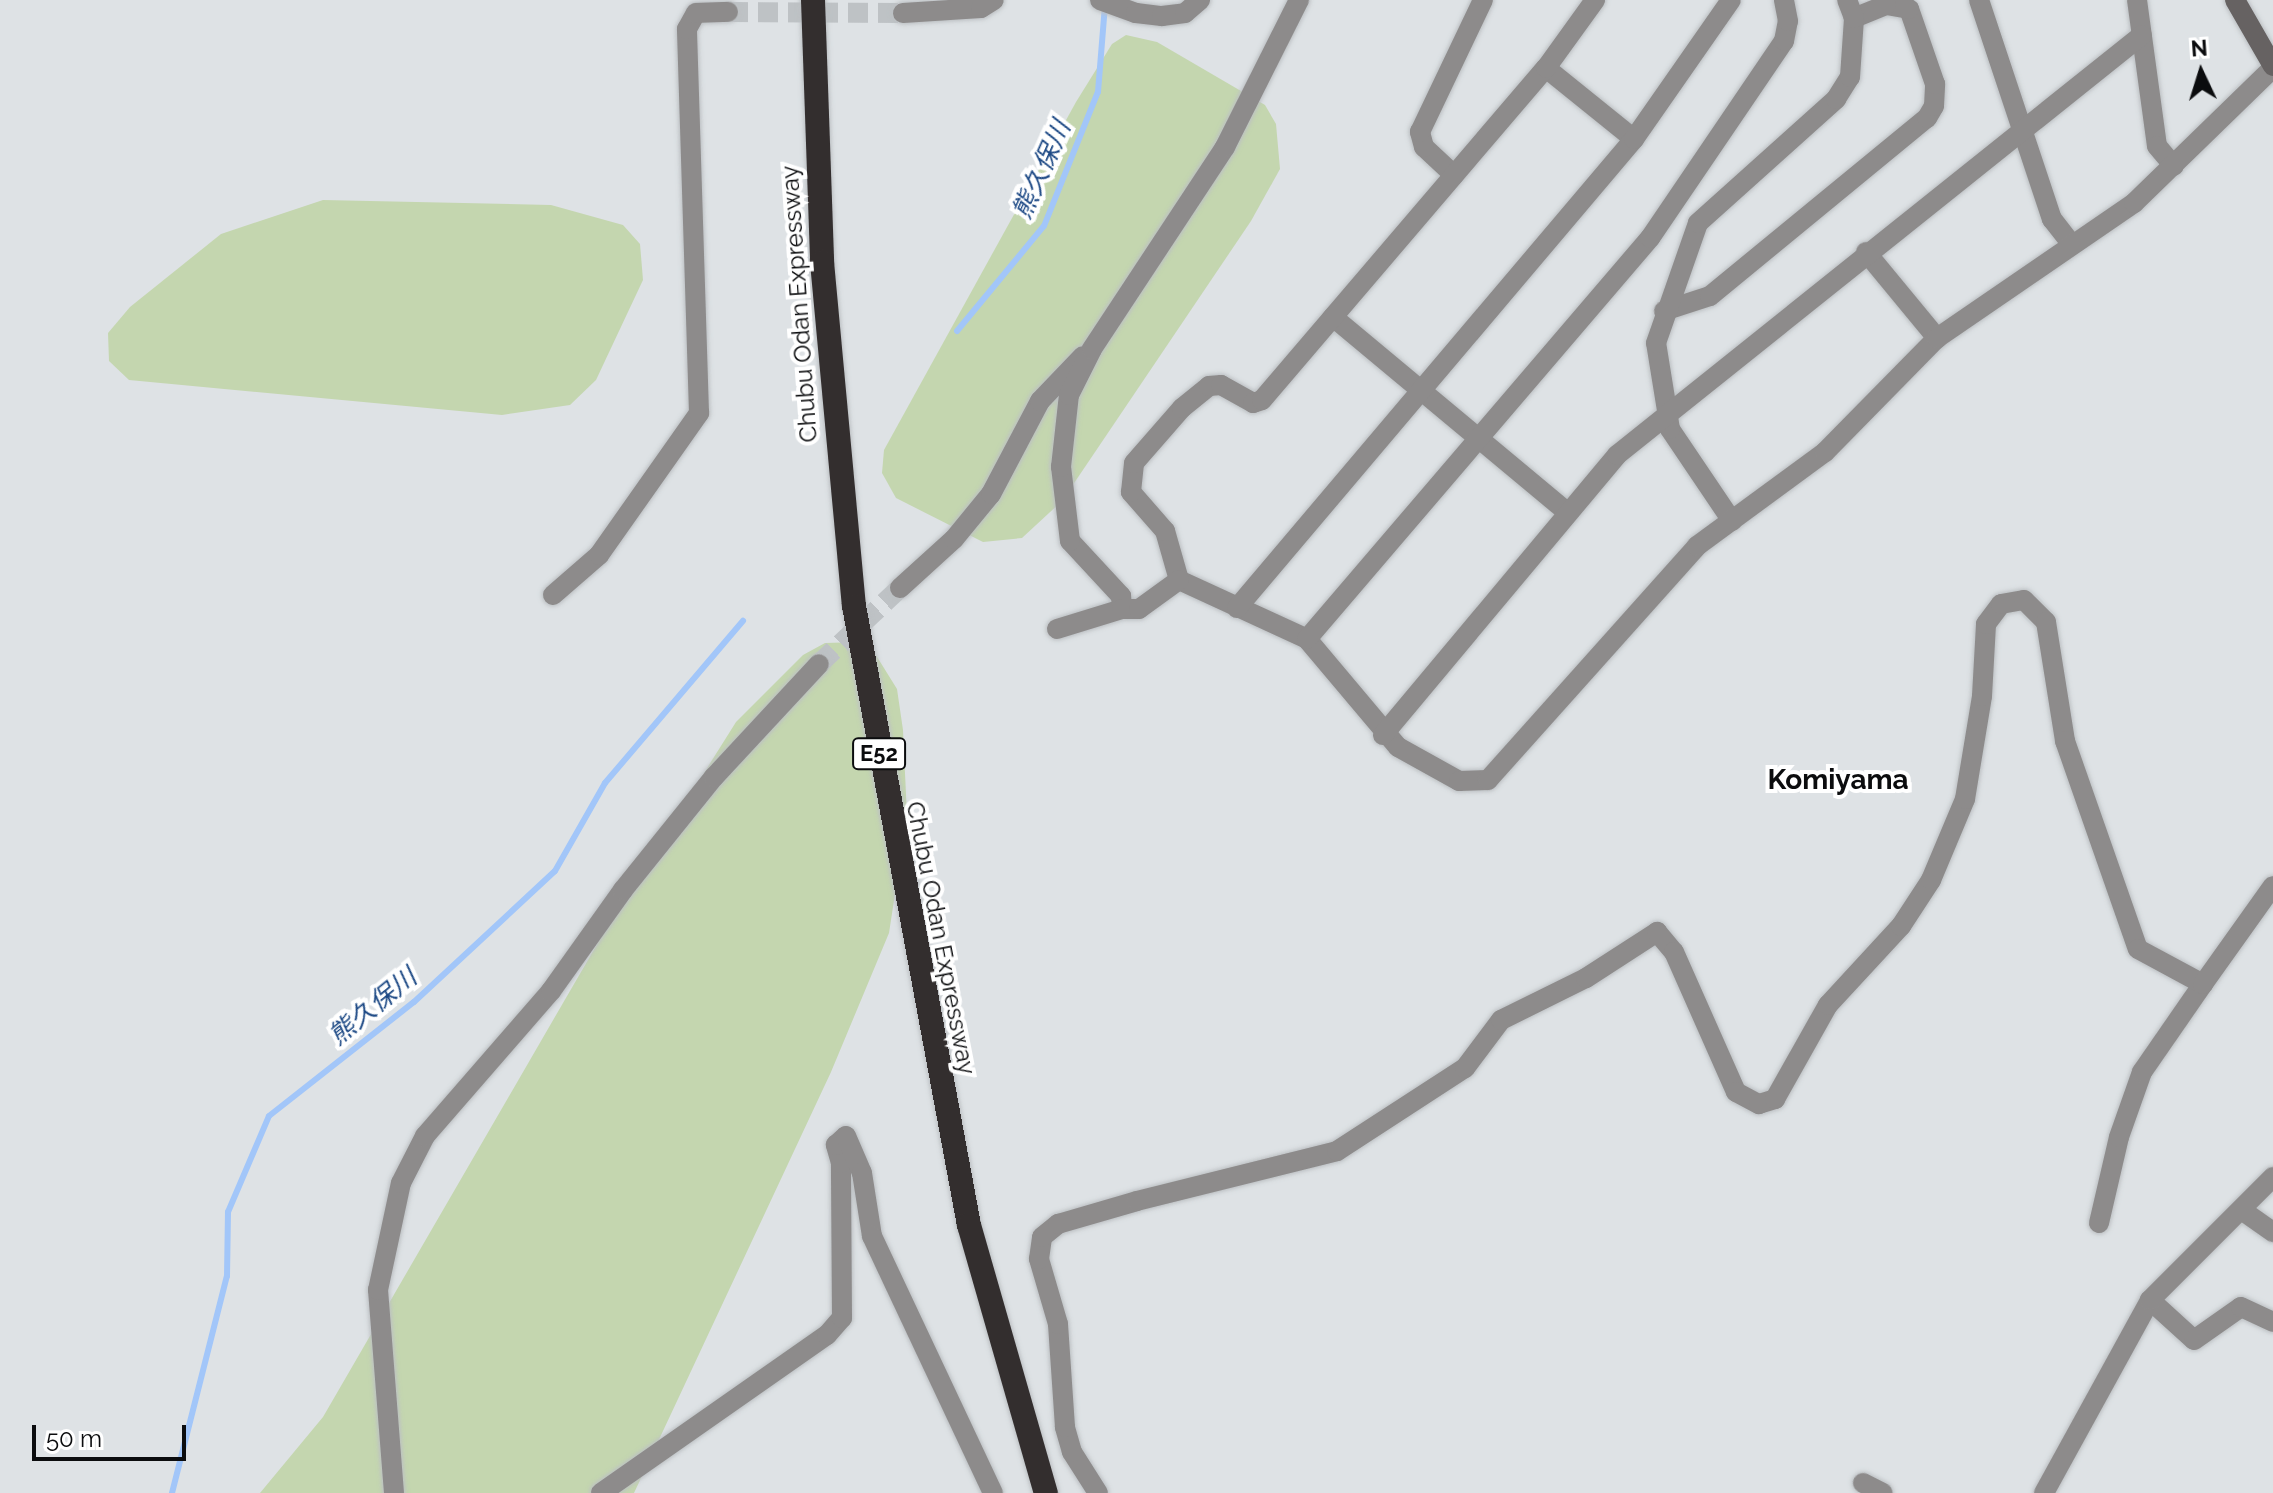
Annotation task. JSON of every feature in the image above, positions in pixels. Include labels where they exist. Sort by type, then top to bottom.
[{"type":"highway","name":"Chubu Odan Expressway","points":[[813,0],[822,262],[854,606],[969,1225],[1046,1493]]},
{"type":"main road","points":[[2235,0],[2273,67]]},
{"type":"street","points":[[903,13],[981,8],[994,0]]},
{"type":"street","points":[[1100,0],[1136,13],[1162,16],[1185,13],[1200,0]]},
{"type":"street","points":[[1122,609],[1121,596],[1070,541],[1062,510],[1062,422],[1092,349],[1225,147],[1299,0]]},
{"type":"street","points":[[1454,175],[1424,147],[1420,132],[1483,0]]},
{"type":"street","points":[[1595,0],[1546,68],[1262,400],[1253,403],[1221,385],[1209,386],[1182,408],[1134,463],[1131,492],[1165,531],[1179,580],[1307,639],[1383,735],[1459,781],[1478,783],[1495,776],[1697,546],[1825,452],[1937,338],[2070,242],[2134,203],[2273,67]]},
{"type":"street","points":[[1237,608],[1634,139],[1731,0]]},
{"type":"street","points":[[1307,639],[1650,238],[1784,41],[1788,21],[1784,0]]},
{"type":"street","points":[[1979,0],[2052,219],[2070,242]]},
{"type":"street","points":[[2137,0],[2157,146],[2174,166]]},
{"type":"street","points":[[1664,311],[1710,296],[1927,118],[1934,106],[1935,84],[1909,9],[1886,5],[1851,9],[1850,77],[1836,99],[1698,223],[1664,311],[1656,343],[1666,414],[1689,462],[1732,521]]},
{"type":"street","points":[[553,595],[599,555],[699,413],[687,29],[696,13],[728,12]]},
{"type":"street","points":[[1383,735],[1566,511],[1617,455],[2022,127],[2142,35]]},
{"type":"street","points":[[1546,68],[1634,139]]},
{"type":"street","points":[[1866,252],[1937,338]]},
{"type":"street","points":[[1333,317],[1423,388],[1566,511]]},
{"type":"street","points":[[900,588],[954,539],[991,494],[1040,401],[1092,349]]},
{"type":"street","points":[[1057,629],[1122,609],[1139,609],[1179,580]]},
{"type":"street","points":[[1098,1493],[1072,1452],[1065,1427],[1058,1324],[1039,1259],[1042,1237],[1058,1224],[1337,1151],[1465,1068],[1501,1020],[1586,978],[1657,932],[1674,952],[1736,1092],[1759,1104],[1775,1099],[1828,1005],[1901,926],[1931,880],[1965,799],[1982,696],[1986,624],[2001,604],[2024,600],[2046,622],[2065,741],[2138,949],[2203,984]]},
{"type":"street","points":[[394,1493],[378,1290],[401,1183],[425,1136],[551,991],[623,890],[714,777],[819,664]]},
{"type":"street","points":[[2099,1223],[2119,1137],[2142,1072],[2273,886]]},
{"type":"street","points":[[601,1493],[827,1335],[842,1318],[841,1163],[836,1145],[846,1136],[862,1173],[872,1236],[993,1493]]},
{"type":"street","points":[[2044,1493],[2150,1300],[2243,1211],[2273,1177]]},
{"type":"street","points":[[2243,1211],[2273,1232]]},
{"type":"street","points":[[2150,1300],[2194,1340],[2241,1307],[2273,1322]]},
{"type":"street","points":[[1863,1483],[1883,1493]]},
{"type":"green space","points":[[1126,35],[1157,42],[1265,105],[1276,124],[1280,169],[1251,221],[1062,501],[1022,538],[983,542],[896,498],[882,473],[884,450],[1076,102],[1112,44]]},
{"type":"green space","points":[[323,200],[551,205],[623,225],[640,244],[643,280],[596,380],[570,405],[502,415],[129,380],[109,361],[108,333],[130,307],[221,234]]},
{"type":"green space","points":[[859,642],[874,652],[897,689],[903,730],[907,816],[889,933],[831,1072],[634,1493],[260,1493],[323,1417],[603,934],[736,722],[803,655],[825,643]]},
{"type":"waterway","name":"熊久保川","points":[[957,331],[1044,226],[1098,92],[1105,5]]},
{"type":"waterway","name":"熊久保川","points":[[172,1493],[227,1276],[228,1212],[269,1116],[414,1002],[555,871],[605,783],[743,621]]},
{"type":"tunnel","points":[[728,12],[903,13]]},
{"type":"tunnel","points":[[819,664],[900,588]]},
{"type":"district","name":"Komiyama","points":[[1838,780]]}]
